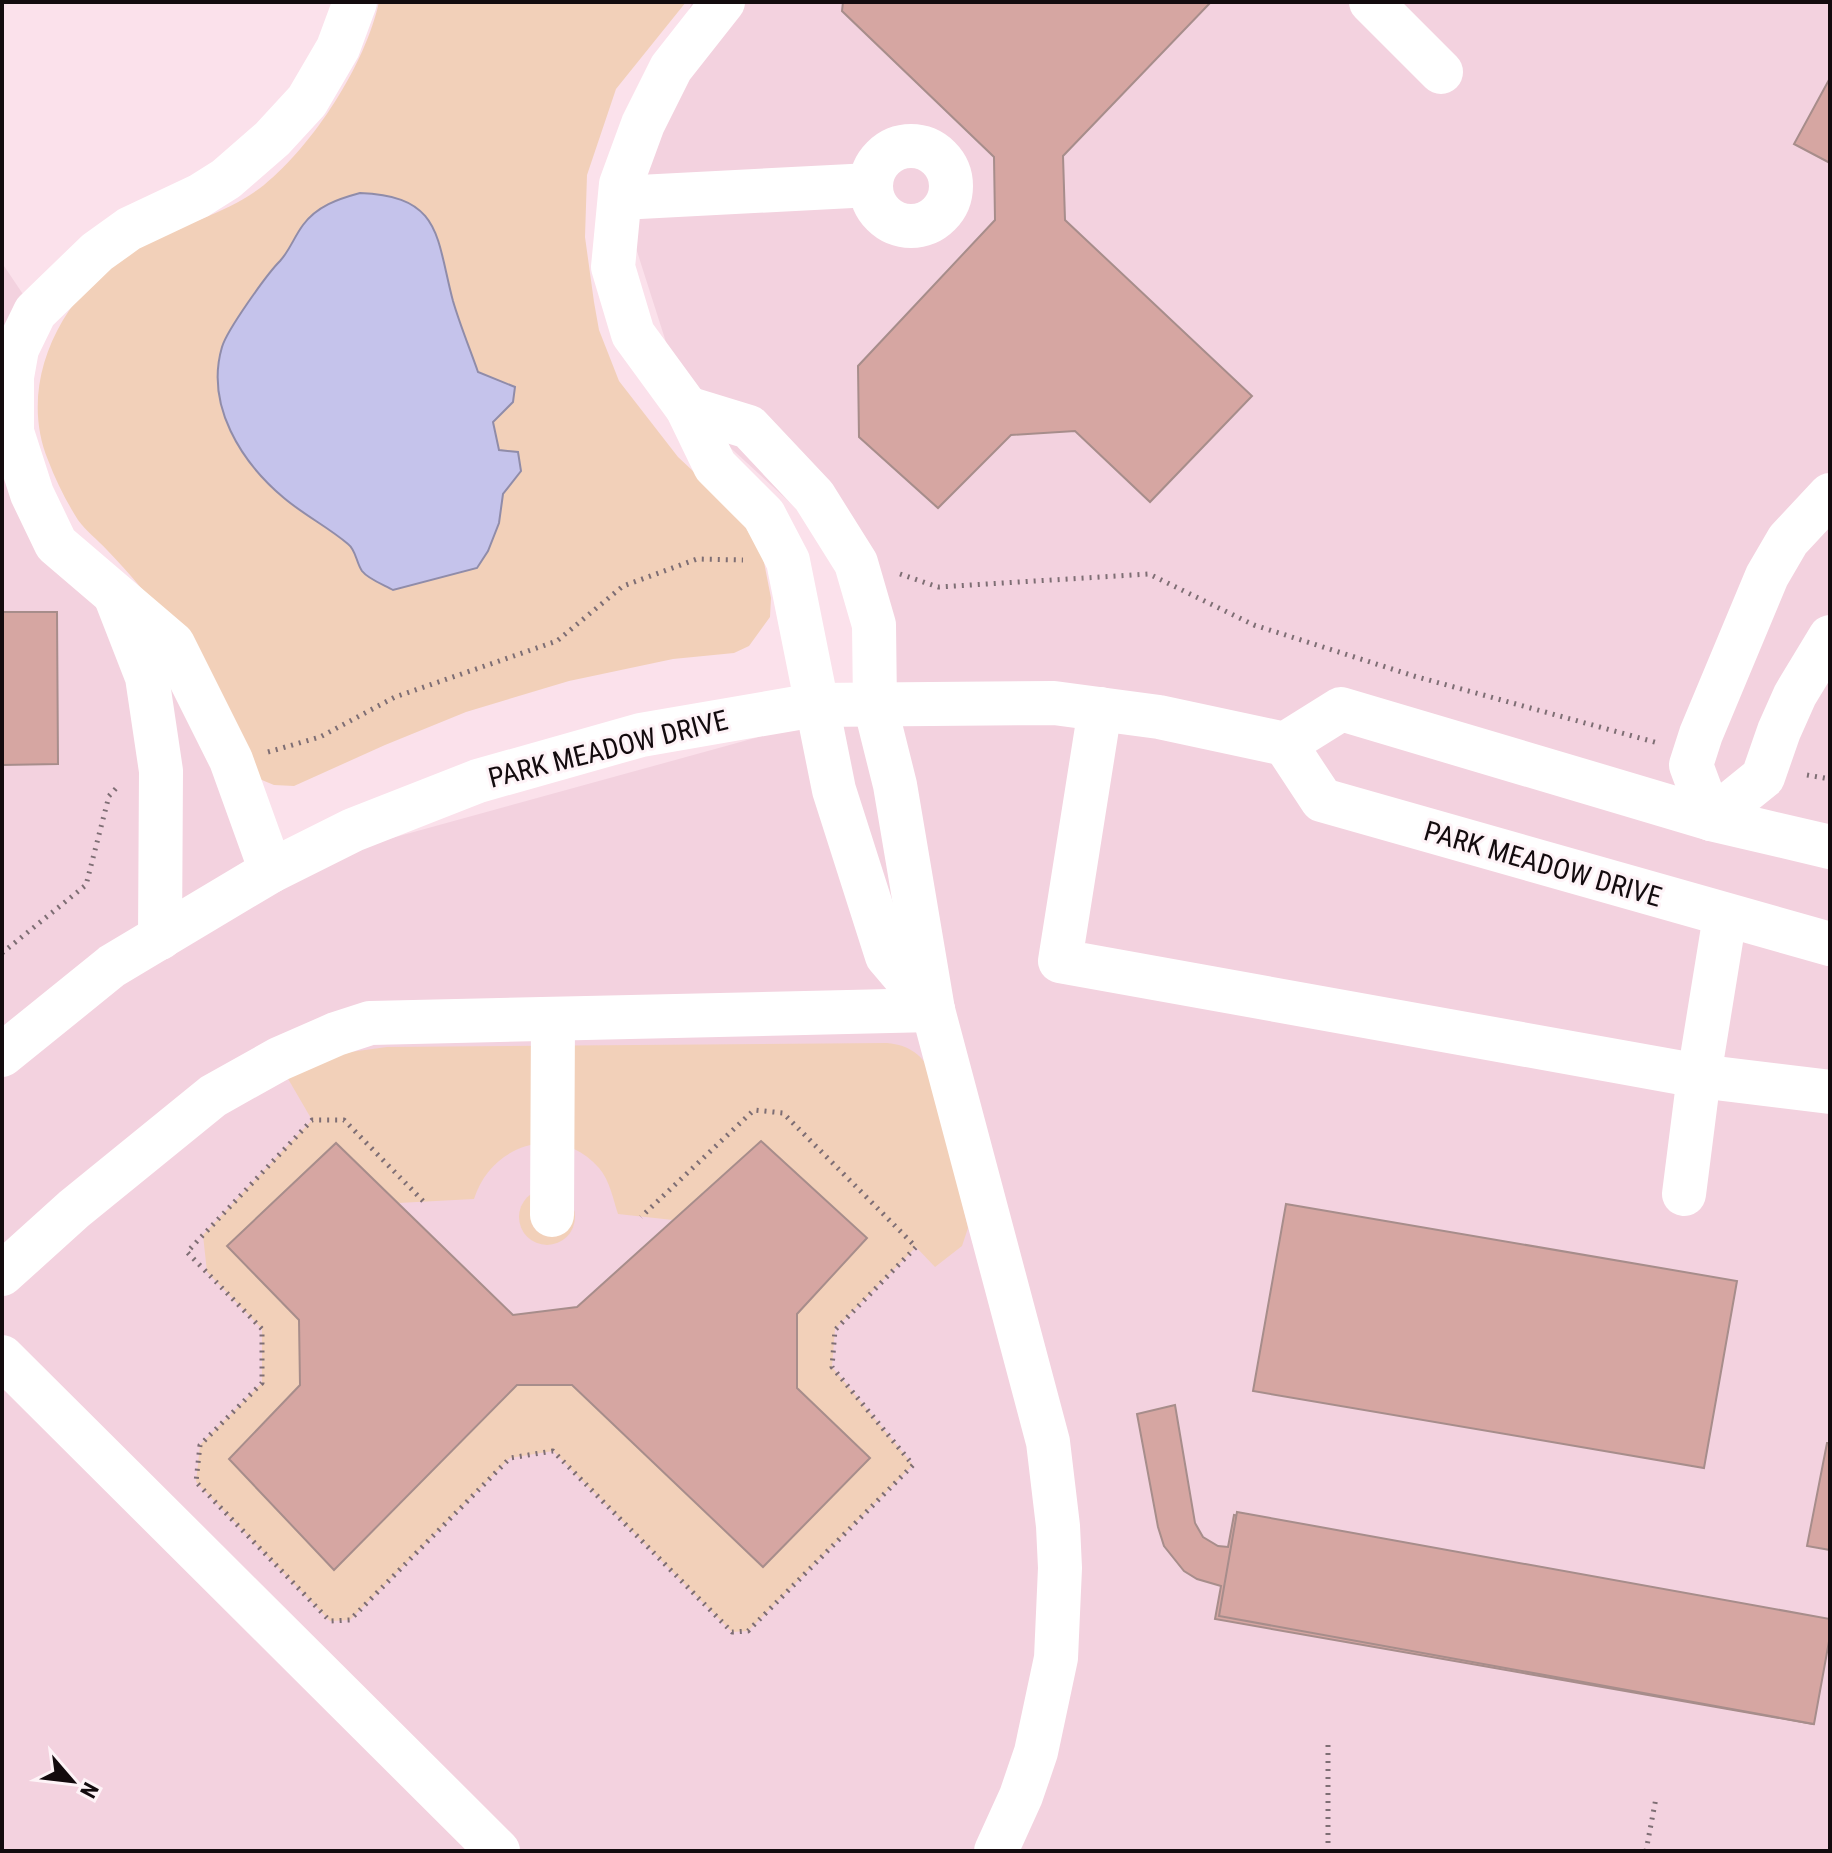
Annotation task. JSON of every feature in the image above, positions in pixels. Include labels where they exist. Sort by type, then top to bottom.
[{"type":"street","points":[[271,871],[231,760],[173,644],[56,544],[32,494],[13,470],[12,377],[17,349],[35,312],[97,252],[118,236],[212,188],[272,139],[307,101],[338,48],[355,2]]},
{"type":"street","points":[[723,2],[671,68],[643,124],[621,184],[613,267],[633,334],[687,408],[715,466],[764,515],[788,561],[834,790],[887,956],[933,1010]]},
{"type":"street","points":[[1371,2],[1441,72]]},
{"type":"street","points":[[620,198],[871,185]]},
{"type":"street","points":[[687,408],[749,427],[814,496],[856,563],[874,625],[875,705],[895,785],[933,1010],[1048,1442],[1058,1526],[1060,1568],[1056,1658],[1031,1767],[996,1851]]},
{"type":"street","points":[[1711,819],[1691,765],[1701,734],[1767,576],[1788,540],[1828,500]]},
{"type":"street","points":[[115,594],[147,677],[161,771],[160,938]]},
{"type":"street","points":[[1711,819],[1763,777],[1795,695],[1830,637]]},
{"type":"street","name":"PARK MEADOW DRIVE","points":[[2,1055],[112,966],[271,871],[353,830],[478,781],[641,735],[815,705],[1054,703],[1159,717],[1285,744],[1322,800],[1830,944]]},
{"type":"street","points":[[1100,709],[1060,961],[1699,1076],[1830,1092]]},
{"type":"street","points":[[1285,744],[1341,709],[1711,819],[1830,847]]},
{"type":"street","points":[[1684,1194],[1725,916]]},
{"type":"street","points":[[2,1274],[53,1227],[213,1096],[279,1059],[370,1023],[933,1010]]},
{"type":"street","points":[[552,1215],[553,1019]]},
{"type":"street","points":[[2,1357],[498,1851]]},
{"type":"path","points":[[423,1201],[344,1120],[312,1120],[187,1252],[262,1329],[262,1383],[200,1445],[196,1482],[330,1621],[350,1620],[510,1458],[553,1451],[732,1632],[748,1631],[913,1465],[832,1367],[835,1330],[916,1247],[783,1113],[754,1110],[641,1217]]},
{"type":"path","points":[[1328,1741],[1328,1851]]},
{"type":"path","points":[[1646,1851],[1656,1798]]},
{"type":"shaded area","points":[[379,2],[686,2],[616,89],[587,175],[585,237],[599,330],[619,381],[678,457],[725,501],[745,526],[763,557],[771,598],[770,617],[749,646],[734,653],[673,659],[569,681],[466,712],[294,786],[274,785],[257,778],[169,625],[124,568],[74,513],[48,460],[39,428],[38,396],[44,365],[55,335],[72,306],[93,281],[145,243],[250,195],[283,168],[301,148],[350,77]]},
{"type":"shaded area","points":[[692,2],[1830,2],[1830,1851],[2,1851],[2,263],[35,312],[23,467],[231,760],[272,871],[875,705],[856,563],[687,408],[620,198]]},
{"type":"shaded area","points":[[887,1043],[909,1049],[929,1068],[968,1228],[962,1246],[935,1267],[916,1247],[835,1329],[832,1367],[913,1465],[748,1631],[732,1632],[553,1451],[510,1458],[350,1620],[330,1621],[196,1482],[200,1445],[262,1383],[262,1329],[207,1272],[203,1235],[312,1120],[287,1077],[343,1053],[387,1047]],"holes":[[[761,1141],[866,1238],[797,1314],[797,1388],[870,1458],[763,1567],[572,1385],[517,1385],[334,1569],[300,1385],[299,1320],[227,1246],[336,1143],[398,1203],[474,1199],[495,1164],[510,1153],[546,1143],[565,1146],[583,1154],[603,1173],[618,1214],[673,1220]]]},
{"type":"shaded area","points":[[547,1189],[567,1197],[575,1217],[567,1237],[547,1245],[527,1237],[519,1217],[527,1197]]},
{"type":"water","points":[[360,193],[407,202],[431,224],[478,372],[515,387],[513,402],[493,422],[499,450],[518,452],[521,471],[503,494],[499,523],[488,551],[477,568],[393,590],[365,574],[351,547],[268,484],[230,431],[218,390],[218,369],[225,339],[303,225],[321,208]]},
{"type":"building","points":[[843,2],[1211,2],[1063,156],[1065,220],[1252,396],[1150,502],[1075,431],[1011,435],[938,508],[859,437],[858,366],[995,220],[994,157],[842,11]]},
{"type":"building","points":[[1830,78],[1830,163],[1794,144]]},
{"type":"building","points":[[2,612],[57,612],[58,764],[2,765]]},
{"type":"building","points":[[761,1141],[867,1238],[797,1314],[797,1388],[870,1458],[763,1567],[572,1385],[517,1385],[334,1570],[229,1459],[300,1385],[299,1320],[227,1246],[336,1143],[513,1315],[577,1307]]},
{"type":"building","points":[[1286,1204],[1737,1281],[1704,1468],[1253,1391]]},
{"type":"building","points":[[1175,1405],[1195,1523],[1203,1537],[1218,1546],[1228,1547],[1234,1515],[1830,1620],[1813,1724],[1215,1619],[1221,1586],[1197,1579],[1184,1571],[1164,1546],[1158,1527],[1137,1414]]},
{"type":"building","points":[[1827,1443],[1830,1443],[1830,1550],[1807,1546]]},
{"type":"building","points":[[1237,1512],[1830,1619],[1830,1636],[1814,1724],[1219,1616]]}]
